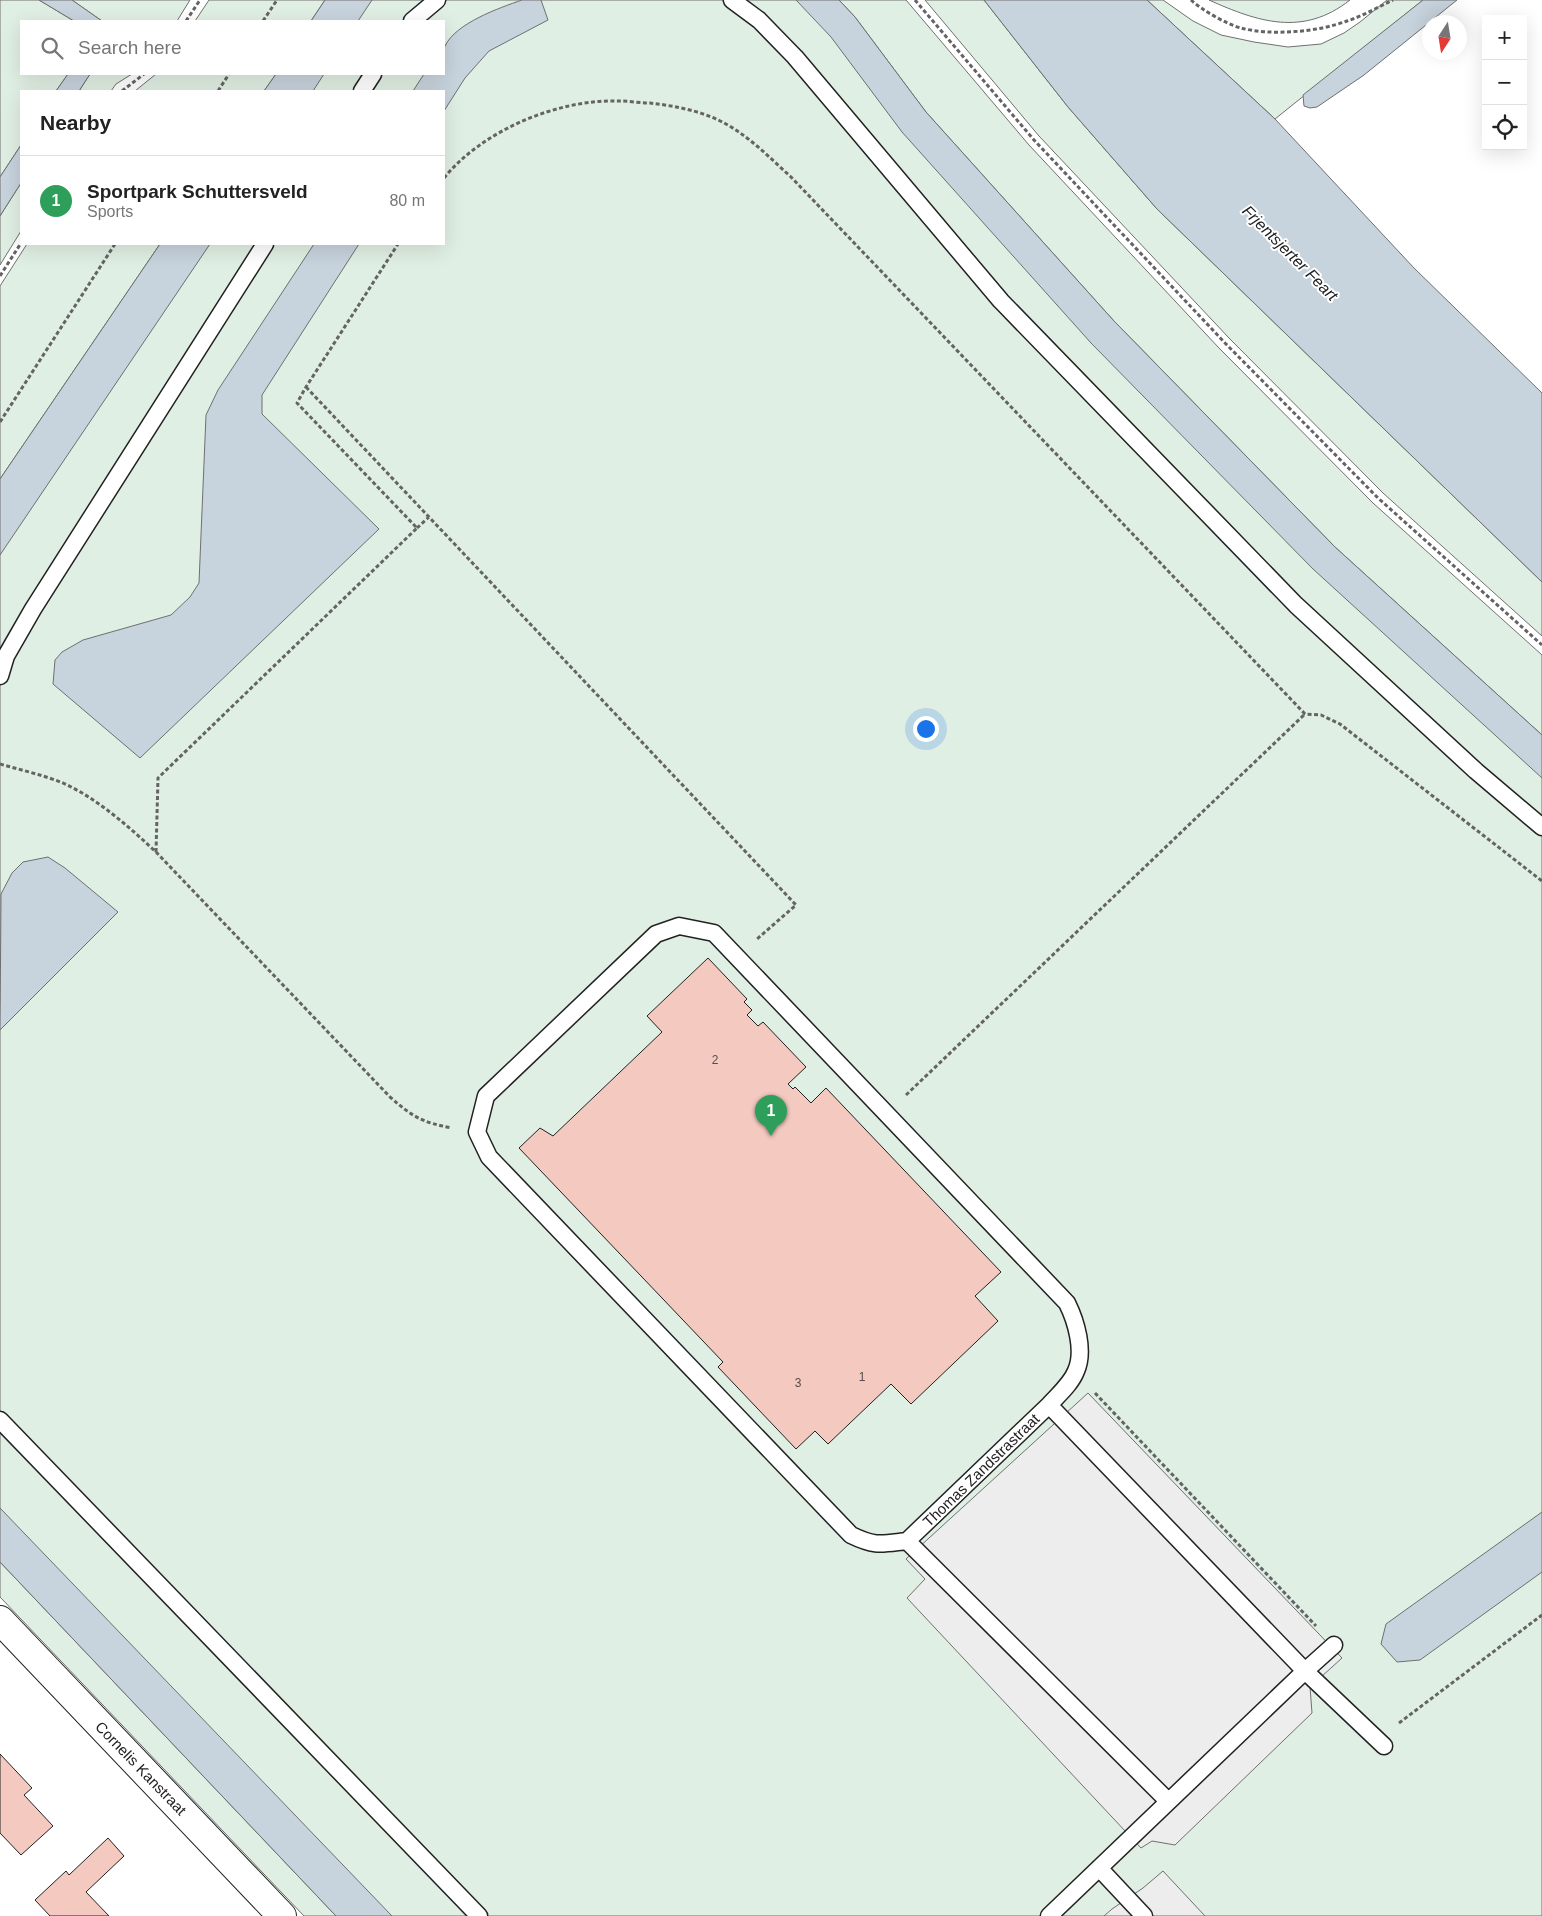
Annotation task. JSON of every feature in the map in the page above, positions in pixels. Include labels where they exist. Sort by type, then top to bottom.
[{"type":"street","name":"Cornelis Kanstraat","points":[[0,1620],[282,1916]]},
{"type":"lane","points":[[413,20],[437,0]]},
{"type":"lane","points":[[732,0],[759,20],[795,56],[1001,301],[1296,606],[1476,771],[1542,827]]},
{"type":"lane","points":[[363,90],[372,75]]},
{"type":"lane","points":[[0,676],[6,656],[33,609],[264,245]]},
{"type":"lane","points":[[1049,1405],[1077,1371],[1079,1348],[1076,1323],[1067,1303],[714,933],[678,926],[656,934],[486,1096],[477,1132],[489,1157],[851,1535],[869,1543],[883,1544],[907,1541],[1168,1801]]},
{"type":"lane","name":"Thomas Zandstrastraat","points":[[907,1541],[1049,1405],[1305,1671],[1381,1743]]},
{"type":"lane","points":[[0,1420],[479,1916]]},
{"type":"lane","points":[[1049,1916],[1334,1645]]},
{"type":"lane","points":[[1099,1868],[1134,1913]]},
{"type":"path","points":[[187,20],[200,0]]},
{"type":"path","points":[[264,20],[277,0]]},
{"type":"path","points":[[915,0],[1034,140],[1225,343],[1378,498],[1542,645]]},
{"type":"path","points":[[1190,0],[1240,28],[1280,33],[1324,28],[1347,22],[1392,0]]},
{"type":"path","points":[[123,90],[143,75]]},
{"type":"path","points":[[219,90],[228,75]]},
{"type":"path","points":[[445,177],[470,151],[497,134],[526,119],[553,110],[618,101],[669,105],[697,112],[725,124],[754,143],[791,177],[1305,714],[1321,715],[1340,724],[1542,881]]},
{"type":"path","points":[[0,276],[20,245]]},
{"type":"path","points":[[0,422],[114,245]]},
{"type":"path","points":[[397,245],[297,404],[417,528]]},
{"type":"path","points":[[306,387],[796,905],[738,956]]},
{"type":"path","points":[[156,852],[158,778],[429,518]]},
{"type":"path","points":[[886,1114],[1305,714]]},
{"type":"path","points":[[0,764],[63,783],[99,804],[156,852],[390,1097],[410,1115],[431,1124],[477,1132]]},
{"type":"path","points":[[1077,1371],[1084,1381],[1334,1645]]},
{"type":"path","points":[[1381,1743],[1542,1615]]},
{"type":"green space","points":[[0,0],[39,0],[72,20],[20,20],[20,75],[67,75],[57,90],[20,90],[20,147],[0,177]]},
{"type":"green space","points":[[72,0],[190,0],[178,20],[101,20]]},
{"type":"green space","points":[[209,0],[325,0],[312,20],[196,20]]},
{"type":"green space","points":[[356,0],[818,0],[1103,335],[1542,756],[1542,1916],[378,1916],[0,1517],[0,540],[195,245],[445,245],[445,90],[297,90],[307,75],[445,75],[445,20],[343,20]]},
{"type":"green space","points":[[839,0],[906,0],[1029,145],[1219,348],[1373,503],[1542,655],[1542,735],[1335,547],[1114,321],[926,112],[855,17]]},
{"type":"green space","points":[[925,0],[984,0],[1068,107],[1157,209],[1542,582],[1542,636],[1383,493],[1229,338],[1039,136]]},
{"type":"green space","points":[[1147,0],[1163,0],[1193,21],[1221,35],[1288,47],[1321,44],[1344,33],[1387,0],[1423,0],[1275,119]]},
{"type":"green space","points":[[1209,0],[1350,0],[1332,12],[1315,19],[1298,22],[1280,22],[1245,14]]},
{"type":"green space","points":[[89,75],[130,75],[116,84],[112,90],[80,90]]},
{"type":"green space","points":[[155,75],[275,75],[265,90],[136,90]]},
{"type":"green space","points":[[20,185],[20,233],[0,265],[0,216]]},
{"type":"green space","points":[[26,245],[159,245],[0,479],[0,286]]},
{"type":"green space","points":[[0,1562],[336,1916],[304,1916],[0,1597]]},
{"type":"shaded area","points":[[1088,1393],[1342,1658],[1310,1687],[1312,1713],[1175,1845],[1152,1841],[1141,1848],[907,1598],[925,1579],[906,1559]]},
{"type":"shaded area","points":[[1163,1871],[1205,1916],[1104,1916],[1143,1888]]},
{"type":"water","points":[[39,0],[72,0],[101,20],[72,20]]},
{"type":"water","points":[[325,0],[372,0],[359,20],[312,20]]},
{"type":"water","points":[[522,0],[541,0],[548,20],[489,51],[465,78],[445,109],[445,90],[414,90],[423,75],[445,75],[445,46],[458,30],[479,17]]},
{"type":"water","points":[[796,0],[839,0],[855,17],[926,112],[1114,321],[1335,547],[1542,735],[1542,778],[1313,569],[1091,343],[902,132],[831,37]]},
{"type":"water","name":"Frjentsjerter Feart","points":[[984,0],[1147,0],[1275,119],[1414,268],[1542,393],[1542,582],[1157,209],[1068,107]]},
{"type":"water","points":[[1423,0],[1457,0],[1438,15],[1422,15],[1422,28],[1364,75],[1317,107],[1310,108],[1304,106],[1303,95]]},
{"type":"water","points":[[67,75],[89,75],[80,90],[57,90]]},
{"type":"water","points":[[275,75],[323,75],[314,90],[265,90]]},
{"type":"water","points":[[20,147],[20,185],[0,216],[0,177]]},
{"type":"water","points":[[159,245],[209,245],[0,555],[0,479]]},
{"type":"water","points":[[313,245],[358,245],[262,395],[262,414],[379,529],[140,758],[53,684],[55,660],[62,652],[83,640],[171,615],[190,597],[199,583],[206,415],[218,390]]},
{"type":"water","points":[[48,857],[65,868],[118,912],[0,1030],[1,894],[12,873],[23,862]]},
{"type":"water","points":[[0,1508],[392,1916],[336,1916],[0,1562]]},
{"type":"water","points":[[1542,1512],[1542,1572],[1420,1660],[1397,1662],[1381,1644],[1386,1624]]},
{"type":"building","points":[[708,958],[747,999],[744,1002],[752,1010],[747,1015],[758,1026],[763,1022],[806,1067],[788,1084],[793,1089],[795,1087],[811,1103],[826,1088],[1001,1272],[975,1296],[998,1321],[911,1404],[891,1384],[828,1444],[815,1431],[796,1449],[718,1367],[723,1362],[519,1148],[540,1128],[553,1136],[662,1032],[647,1016]]},
{"type":"building","points":[[0,1754],[32,1788],[24,1795],[53,1826],[21,1855],[0,1833]]},
{"type":"building","points":[[108,1838],[124,1856],[86,1892],[109,1916],[50,1916],[35,1900],[66,1871],[69,1875]]},
{"type":"place","name":"Sportpark Schuttersveld","points":[[771,1136]]}]
